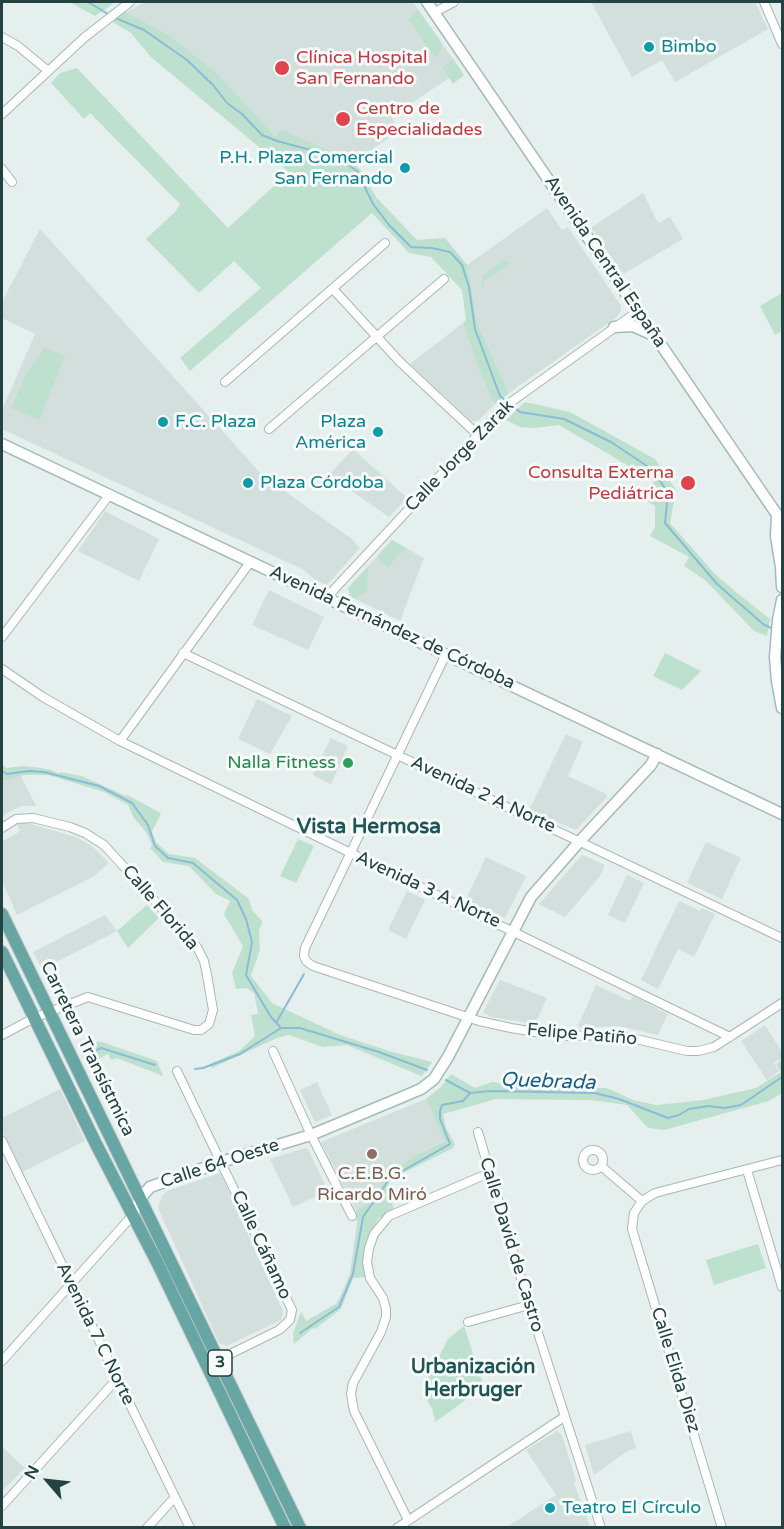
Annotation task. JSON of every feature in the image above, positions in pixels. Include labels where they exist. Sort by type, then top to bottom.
[{"type":"main road","name":"Avenida Central España","points":[[427,2],[780,518]]},
{"type":"main road","points":[[614,327],[633,326],[654,335]]},
{"type":"main road","name":"Avenida Fernández de Córdoba","points":[[3,448],[110,494],[783,813]]},
{"type":"main road","points":[[780,518],[776,536],[783,587]]},
{"type":"main road","points":[[783,600],[776,632],[775,657],[783,708]]},
{"type":"main road","points":[[469,1018],[512,930],[531,897],[651,765],[657,754]]},
{"type":"main road","name":"Carretera Transístmica","points":[[2,914],[140,1199]]},
{"type":"main road","name":"Carretera Transístmica","points":[[2,952],[132,1216]]},
{"type":"main road","name":"Calle 64 Oeste","points":[[132,1216],[140,1199],[150,1187],[221,1162],[311,1135],[421,1089],[434,1079],[469,1018]]},
{"type":"main road","name":"3","points":[[140,1199],[300,1527]]},
{"type":"main road","name":"3","points":[[132,1216],[157,1262],[285,1527]]},
{"type":"street","points":[[2,114],[47,70],[106,18],[130,2]]},
{"type":"street","points":[[435,12],[454,2]]},
{"type":"street","points":[[764,2],[783,44]]},
{"type":"street","points":[[2,36],[47,70]]},
{"type":"street","points":[[2,169],[12,182]]},
{"type":"street","points":[[225,382],[386,243]]},
{"type":"street","points":[[269,429],[444,279]]},
{"type":"street","points":[[333,289],[400,362],[478,435]]},
{"type":"street","name":"Calle Jorge Zarak","points":[[327,597],[504,407],[638,311]]},
{"type":"street","points":[[2,637],[110,494]]},
{"type":"street","points":[[120,741],[251,561]]},
{"type":"street","name":"Avenida 2 A Norte","points":[[183,653],[783,938]]},
{"type":"street","points":[[349,853],[446,654]]},
{"type":"street","name":"Avenida 3 A Norte","points":[[2,669],[43,697],[120,741],[730,1037]]},
{"type":"street","name":"Calle Florida","points":[[2,828],[16,819],[33,818],[70,827],[104,845],[197,947],[204,961],[213,1010],[209,1023],[201,1030],[186,1028],[88,997],[49,1011]]},
{"type":"street","name":"Felipe Patiño","points":[[349,853],[305,948],[306,961],[313,966],[469,1018],[511,1028],[560,1036],[620,1035],[687,1051],[714,1047],[783,1003]]},
{"type":"street","points":[[2,1035],[49,1011]]},
{"type":"street","points":[[273,1051],[311,1135],[352,1216]]},
{"type":"street","points":[[177,1071],[221,1162]]},
{"type":"street","name":"Calle David de Castro","points":[[478,1132],[528,1305],[601,1527]]},
{"type":"street","name":"Avenida 7 C Norte","points":[[2,1141],[190,1527]]},
{"type":"street","points":[[600,1166],[642,1201],[666,1189],[783,1160]]},
{"type":"street","name":"Calle Cáñamo","points":[[218,1360],[279,1330],[290,1320],[292,1310],[221,1162]]},
{"type":"street","points":[[747,1170],[783,1287]]},
{"type":"street","points":[[408,1520],[354,1411],[351,1394],[353,1383],[381,1332],[386,1317],[383,1298],[370,1278],[367,1262],[369,1248],[374,1234],[389,1216],[489,1173]]},
{"type":"street","name":"Calle Elida Diez","points":[[642,1201],[634,1213],[632,1229],[722,1527]]},
{"type":"street","name":"Calle 64 Oeste","points":[[2,1361],[132,1216]]},
{"type":"street","points":[[468,1322],[528,1305]]},
{"type":"street","points":[[2,1506],[117,1379]]},
{"type":"street","points":[[397,1527],[564,1417]]},
{"type":"street","points":[[147,1527],[175,1497]]},
{"type":"shaded area","name":"Clínica Hospital San Fernando","points":[[145,2],[413,2],[461,70],[391,117],[400,130],[355,161],[275,136],[214,70],[169,35],[127,12]]},
{"type":"shaded area","points":[[591,2],[755,2],[768,29],[675,82],[662,60],[632,77]]},
{"type":"shaded area","points":[[643,193],[658,223],[670,217],[683,239],[623,274],[591,228]]},
{"type":"shaded area","points":[[547,208],[562,230],[568,227],[621,306],[621,310],[617,317],[509,393],[478,325],[467,265]]},
{"type":"shaded area","points":[[40,229],[262,475],[352,539],[360,548],[327,585],[314,579],[304,570],[2,429],[2,410],[35,334],[2,318],[2,302]]},
{"type":"shaded area","points":[[463,323],[494,405],[479,420],[475,421],[471,421],[410,364]]},
{"type":"shaded area","points":[[353,449],[407,498],[389,517],[329,475]]},
{"type":"shaded area","points":[[105,511],[159,539],[139,581],[78,551]]},
{"type":"shaded area","points":[[392,540],[424,558],[400,621],[350,596],[348,588]]},
{"type":"shaded area","points":[[269,590],[324,617],[308,650],[252,625]]},
{"type":"shaded area","points":[[257,699],[292,716],[270,754],[238,739]]},
{"type":"shaded area","points":[[566,734],[583,742],[568,776],[606,794],[607,797],[576,830],[529,810]]},
{"type":"shaded area","points":[[331,738],[348,746],[331,784],[313,775]]},
{"type":"shaded area","points":[[21,776],[36,806],[21,806],[2,816],[2,779],[6,781]]},
{"type":"shaded area","points":[[23,822],[76,837],[92,846],[109,863],[94,876],[17,915],[2,881],[2,842],[20,831],[17,824]]},
{"type":"shaded area","points":[[706,842],[741,858],[722,899],[687,883]]},
{"type":"shaded area","points":[[582,855],[605,865],[600,876],[565,917],[539,904]]},
{"type":"shaded area","points":[[486,857],[526,876],[505,918],[465,901]]},
{"type":"shaded area","points":[[627,875],[644,883],[625,923],[608,915]]},
{"type":"shaded area","points":[[407,891],[425,900],[406,939],[388,930]]},
{"type":"shaded area","points":[[679,901],[700,911],[702,908],[715,914],[694,957],[678,949],[658,989],[641,980]]},
{"type":"shaded area","points":[[105,915],[117,931],[42,969],[33,952]]},
{"type":"shaded area","points":[[500,980],[547,998],[535,1024],[491,1017],[483,1012]]},
{"type":"shaded area","points":[[596,985],[630,1001],[633,996],[668,1014],[658,1035],[619,1026],[581,1028],[578,1026]]},
{"type":"shaded area","points":[[765,1025],[782,1052],[782,1058],[774,1063],[779,1071],[767,1080],[741,1041]]},
{"type":"shaded area","points":[[317,1082],[332,1115],[315,1122],[300,1090]]},
{"type":"shaded area","points":[[60,1089],[85,1141],[22,1172],[2,1131],[2,1118]]},
{"type":"shaded area","name":"C.E.B.G. Ricardo Miró","points":[[426,1099],[445,1140],[413,1156],[388,1176],[371,1202],[356,1210],[321,1142]]},
{"type":"shaded area","points":[[308,1149],[328,1191],[293,1207],[270,1159]]},
{"type":"shaded area","points":[[220,1173],[283,1311],[281,1320],[227,1346],[219,1343],[158,1208],[162,1196],[167,1191]]},
{"type":"shaded area","points":[[557,1431],[562,1435],[576,1481],[574,1483],[590,1527],[507,1527],[556,1495],[526,1450]]},
{"type":"shaded area","points":[[631,1431],[636,1448],[626,1452],[594,1475],[585,1445]]},
{"type":"shaded area","points":[[2,1447],[25,1468],[2,1491]]},
{"type":"green space","points":[[69,2],[108,2],[113,4],[95,16]]},
{"type":"green space","points":[[418,10],[441,42],[441,51],[435,58],[408,19]]},
{"type":"green space","points":[[127,12],[169,35],[214,70],[275,136],[282,130],[348,159],[360,169],[376,197],[417,240],[445,238],[467,265],[478,325],[509,393],[494,405],[463,323],[466,320],[462,290],[431,257],[409,253],[372,213],[190,371],[180,358],[261,288],[234,261],[199,293],[146,239],[176,211],[180,204],[90,113],[84,119],[51,83],[60,73],[77,68],[228,228],[289,172],[151,57],[131,33],[114,23],[113,21]]},
{"type":"green space","points":[[453,59],[464,75],[453,84],[442,67]]},
{"type":"green space","points":[[507,260],[511,264],[483,281],[485,287],[483,287],[481,284],[483,275],[502,261]]},
{"type":"green space","points":[[782,293],[782,331],[775,335],[760,306]]},
{"type":"green space","points":[[44,347],[65,356],[39,420],[11,408],[28,370]]},
{"type":"green space","points":[[525,402],[570,412],[655,459],[676,490],[670,523],[715,574],[770,619],[767,636],[754,631],[705,580],[684,566],[689,557],[650,536],[655,527],[655,506],[648,502],[654,481],[559,425],[520,427],[506,420]]},
{"type":"green space","points":[[392,540],[408,549],[400,553],[389,567],[380,563],[378,555]]},
{"type":"green space","points":[[367,567],[367,590],[355,599],[350,596],[348,588]]},
{"type":"green space","points":[[665,653],[701,671],[682,690],[653,676]]},
{"type":"green space","points":[[2,765],[7,768],[23,766],[41,768],[59,774],[60,772],[82,776],[127,795],[161,813],[152,832],[156,842],[169,854],[195,858],[249,899],[252,910],[263,922],[259,930],[260,950],[251,976],[272,1003],[340,1035],[432,1062],[427,1070],[421,1076],[347,1045],[323,1047],[289,1035],[277,1038],[212,1068],[210,1064],[239,1051],[255,1036],[251,1015],[258,1014],[254,993],[247,988],[236,989],[232,973],[243,946],[224,914],[230,901],[216,894],[189,866],[163,862],[150,848],[152,845],[146,832],[134,818],[128,805],[104,792],[48,775],[24,775],[6,781],[2,779]]},
{"type":"green space","points":[[298,839],[314,846],[296,883],[280,876]]},
{"type":"green space","points":[[147,905],[159,918],[128,948],[117,931]]},
{"type":"green space","points":[[99,1041],[157,1061],[163,1076],[117,1058],[111,1060],[108,1054],[87,1065],[80,1050]]},
{"type":"green space","points":[[782,1060],[782,1093],[769,1101],[664,1130],[648,1128],[627,1105],[590,1100],[496,1099],[443,1114],[446,1128],[455,1144],[453,1148],[391,1179],[388,1184],[394,1210],[379,1218],[366,1240],[363,1260],[366,1277],[353,1278],[341,1309],[294,1344],[293,1333],[301,1312],[306,1321],[338,1301],[350,1274],[357,1224],[356,1210],[371,1202],[388,1176],[413,1156],[445,1141],[426,1099],[441,1087],[451,1074],[475,1088],[492,1082],[544,1088],[607,1088],[633,1100],[656,1105],[703,1100],[756,1088],[781,1072],[776,1064]]},
{"type":"green space","points":[[758,1244],[766,1268],[714,1285],[706,1260]]},
{"type":"green space","points":[[464,1326],[484,1387],[435,1422],[433,1411],[422,1390],[448,1339]]},
{"type":"waterway","points":[[88,2],[108,14]]},
{"type":"waterway","points":[[113,17],[144,30],[187,60],[213,85],[227,103],[242,114],[262,135],[337,157],[357,171],[373,204],[389,225],[411,247],[450,252],[462,265],[469,287],[475,329],[500,396],[520,412],[564,419],[611,442],[653,470],[668,493],[665,523],[717,584],[763,624],[773,629]]},
{"type":"waterway","name":"Quebrada","points":[[2,771],[7,774],[29,771],[44,772],[99,786],[132,803],[148,825],[155,846],[168,858],[193,863],[237,900],[246,919],[252,942],[246,975],[271,1017],[281,1028],[300,1028],[379,1052],[427,1070]]},
{"type":"waterway","points":[[276,1023],[304,974]]},
{"type":"waterway","name":"Quebrada","points":[[195,1069],[240,1054],[281,1028]]},
{"type":"waterway","name":"Quebrada","points":[[85,1056],[101,1048],[155,1065]]},
{"type":"waterway","name":"Quebrada","points":[[446,1080],[470,1093],[490,1091],[595,1093],[619,1099],[668,1118],[689,1109],[741,1105],[782,1077]]},
{"type":"waterway","points":[[300,1333],[339,1307],[353,1274],[363,1217],[390,1178],[450,1144],[440,1119],[442,1105],[463,1101],[470,1093]]},
{"type":"place","name":"Bimbo","points":[[649,47]]},
{"type":"place","name":"Clínica Hospital San Fernando","points":[[282,68]]},
{"type":"place","name":"Centro de Especialidades","points":[[343,119]]},
{"type":"place","name":"P.H. Plaza Comercial San Fernando","points":[[405,168]]},
{"type":"place","name":"F.C. Plaza","points":[[163,422]]},
{"type":"place","name":"Plaza América","points":[[378,432]]},
{"type":"place","name":"Plaza Córdoba","points":[[248,483]]},
{"type":"place","name":"Consulta Externa Pediátrica","points":[[688,483]]},
{"type":"place","name":"Nalla Fitness","points":[[348,763]]},
{"type":"place","name":"C.E.B.G. Ricardo Miró","points":[[372,1154]]},
{"type":"place","name":"Teatro El Círculo","points":[[550,1508]]},
{"type":"district","name":"Vista Hermosa","points":[[369,827]]},
{"type":"district","name":"Urbanización Herbruger","points":[[473,1380]]}]
